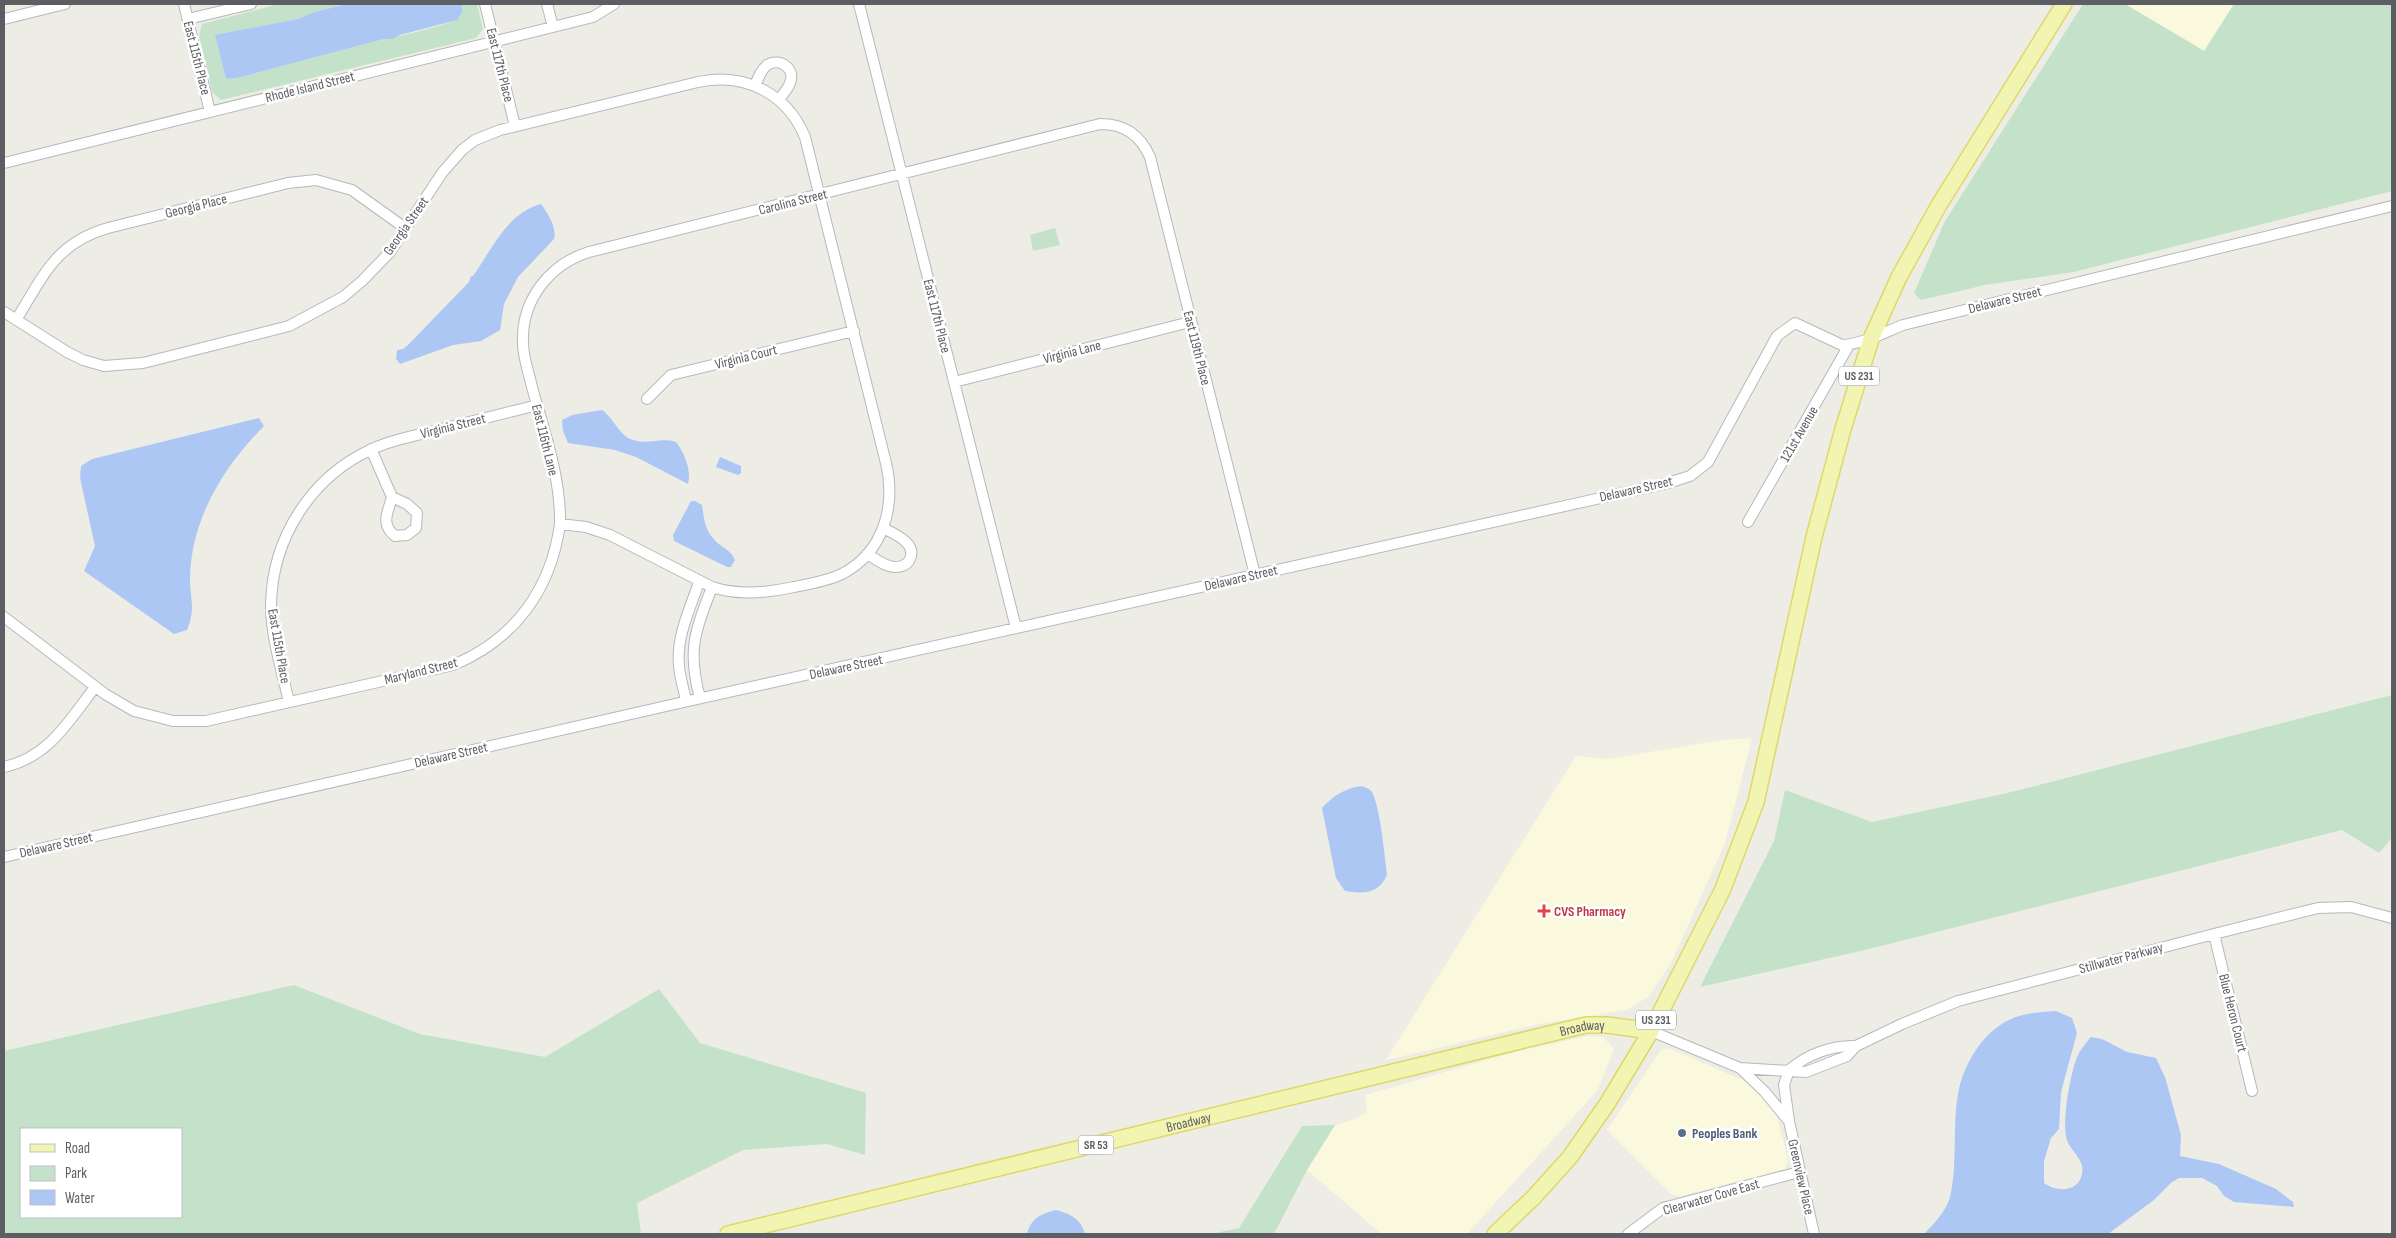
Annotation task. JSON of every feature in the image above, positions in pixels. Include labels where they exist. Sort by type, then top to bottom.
[{"type":"main road","name":"US 231","points":[[1495,1234],[1534,1197],[1570,1157],[1606,1104],[1650,1031],[1722,891],[1756,802],[1814,537],[1843,429],[1871,339],[1899,277],[1939,205],[2064,4]]},
{"type":"main road","name":"Broadway","points":[[728,1234],[1586,1025],[1607,1025],[1650,1031]]},
{"type":"street","points":[[4,19],[65,4]]},
{"type":"street","name":"East 115th Place","points":[[184,4],[210,112]]},
{"type":"street","points":[[188,19],[251,4]]},
{"type":"street","name":"East 117th Place","points":[[485,4],[515,126]]},
{"type":"street","points":[[548,4],[553,27]]},
{"type":"street","name":"Rhode Island Street","points":[[4,163],[593,17],[614,4]]},
{"type":"street","name":"East 117th Place","points":[[859,4],[1016,628]]},
{"type":"street","points":[[755,86],[767,66],[777,62],[783,63],[789,70],[791,77],[790,83],[779,100]]},
{"type":"street","name":"Georgia Street","points":[[4,312],[83,360],[104,366],[143,363],[275,331],[305,319],[343,297],[362,281],[390,252],[442,173],[462,150],[485,136],[515,126],[708,80],[728,79],[755,86],[779,100],[794,116],[805,137],[820,194]]},
{"type":"street","name":"Carolina Street","points":[[525,356],[523,330],[532,299],[548,276],[569,260],[590,252],[1100,124],[1111,124],[1128,130]]},
{"type":"street","name":"East 119th Place","points":[[1128,130],[1139,139],[1150,157],[1255,575]]},
{"type":"street","name":"Georgia Place","points":[[16,320],[52,263],[64,250],[83,236],[288,183],[316,180],[352,190],[405,228]]},
{"type":"street","points":[[560,524],[586,527],[610,535],[699,582],[728,592],[752,594],[792,588],[838,575],[853,567],[867,554],[883,528],[890,508],[890,479],[820,194]]},
{"type":"street","name":"Delaware Street","points":[[4,857],[686,701],[1668,483],[1690,476],[1708,462],[1777,336],[1795,323],[1842,345],[1849,345],[1871,339],[1903,324],[2392,206]]},
{"type":"street","name":"Virginia Lane","points":[[954,382],[1190,322]]},
{"type":"street","name":"Virginia Court","points":[[646,399],[671,375],[854,331]]},
{"type":"street","name":"121st Avenue","points":[[1748,522],[1849,345]]},
{"type":"street","name":"East 116th Lane","points":[[525,356],[558,491],[560,524]]},
{"type":"street","name":"Virginia Street","points":[[371,449],[537,405]]},
{"type":"street","points":[[371,449],[392,497]]},
{"type":"street","name":"East 115th Place","points":[[289,702],[273,627],[271,606],[275,570],[284,541],[297,513],[315,490],[347,462],[371,449]]},
{"type":"street","name":"Maryland Street","points":[[4,617],[95,687],[134,711],[149,717],[173,721],[206,721],[453,665],[493,644],[513,627],[540,590],[555,553],[560,524]]},
{"type":"street","points":[[867,554],[895,567],[901,567],[909,560],[911,554],[909,544],[904,539],[883,528]]},
{"type":"street","points":[[686,701],[679,666],[680,651],[684,624],[699,582]]},
{"type":"street","points":[[700,698],[694,673],[692,652],[696,629],[712,587]]},
{"type":"street","points":[[4,768],[26,761],[49,746],[95,687]]},
{"type":"street","name":"Stillwater Parkway","points":[[1789,1070],[1802,1060],[1840,1045],[1856,1046],[1902,1024],[1958,1001],[2214,934],[2318,908],[2351,907],[2392,918]]},
{"type":"street","name":"Blue Heron Court","points":[[2214,934],[2252,1091]]},
{"type":"street","points":[[1650,1031],[1740,1068],[1789,1070]]},
{"type":"street","name":"Greenview Place","points":[[1740,1068],[1765,1092],[1788,1120]]},
{"type":"street","name":"Greenview Place","points":[[1789,1070],[1784,1085],[1788,1120],[1814,1234]]},
{"type":"street","name":"Clearwater Cove East","points":[[1628,1234],[1662,1208],[1799,1172]]},
{"type":"shaded area","points":[[2125,4],[2234,4],[2205,51]]},
{"type":"shaded area","points":[[1752,738],[1725,843],[1671,963],[1649,996],[1627,1010],[1539,1024],[1386,1060],[1576,756],[1607,759],[1722,740]]},
{"type":"shaded area","points":[[1588,1036],[1603,1037],[1614,1049],[1597,1091],[1467,1234],[1382,1234],[1307,1170],[1335,1125],[1352,1120],[1367,1112],[1365,1095],[1518,1051]]},
{"type":"shaded area","points":[[1669,1048],[1749,1083],[1769,1101],[1777,1116],[1788,1160],[1785,1169],[1681,1196],[1672,1195],[1607,1130],[1661,1050]]},
{"type":"green space","points":[[279,4],[347,4],[314,12],[298,19],[220,35],[216,38],[226,79],[237,78],[445,24],[454,21],[460,16],[462,4],[477,4],[483,29],[476,38],[221,100],[212,92],[199,36],[202,24]]},
{"type":"green space","points":[[2083,4],[2125,4],[2204,51],[2234,4],[2392,4],[2392,191],[2074,272],[1985,285],[1921,300],[1914,293],[1945,221]]},
{"type":"green space","points":[[1055,228],[1060,245],[1033,251],[1030,235]]},
{"type":"green space","points":[[2392,695],[2392,838],[2379,853],[2342,830],[1865,950],[1700,987],[1774,841],[1785,790],[1872,822],[2007,793]]},
{"type":"green space","points":[[294,985],[420,1034],[545,1057],[659,989],[700,1043],[866,1093],[865,1155],[827,1144],[743,1150],[637,1203],[641,1234],[4,1234],[4,1051]]},
{"type":"green space","points":[[1335,1125],[1307,1170],[1274,1234],[1211,1234],[1239,1228],[1302,1126]]},
{"type":"water","points":[[347,4],[462,4],[462,13],[457,20],[400,35],[392,39],[384,39],[237,78],[226,79],[215,35],[298,19],[314,12]]},
{"type":"water","points":[[541,204],[553,225],[554,239],[518,277],[504,304],[500,330],[481,341],[453,345],[400,364],[396,359],[397,350],[403,349],[409,344],[469,282],[471,276],[473,276],[501,233],[519,215]]},
{"type":"water","points":[[602,410],[628,438],[644,442],[665,440],[676,442],[686,462],[689,473],[688,484],[636,457],[615,450],[568,443],[563,431],[562,420],[572,415]]},
{"type":"water","points":[[259,418],[264,426],[223,476],[212,495],[196,535],[190,578],[192,610],[187,630],[174,634],[84,571],[95,546],[80,478],[81,466],[92,459]]},
{"type":"water","points":[[720,457],[741,466],[741,473],[738,475],[716,467]]},
{"type":"water","points":[[691,501],[702,505],[705,522],[710,534],[733,556],[735,560],[731,567],[727,567],[674,541],[673,535]]},
{"type":"water","points":[[1362,786],[1372,792],[1375,799],[1382,832],[1387,875],[1380,886],[1370,891],[1345,891],[1336,878],[1322,808],[1340,793]]},
{"type":"water","points":[[2056,1011],[2072,1018],[2077,1033],[2061,1092],[2059,1129],[2051,1138],[2044,1161],[2044,1183],[2054,1188],[2071,1188],[2080,1180],[2082,1174],[2080,1160],[2067,1140],[2065,1122],[2068,1096],[2076,1060],[2091,1037],[2102,1039],[2127,1052],[2156,1058],[2165,1077],[2181,1135],[2180,1156],[2219,1164],[2276,1189],[2293,1202],[2294,1207],[2234,1202],[2224,1196],[2217,1186],[2202,1178],[2179,1178],[2172,1182],[2154,1200],[2108,1234],[1924,1234],[1943,1212],[1950,1197],[1954,1172],[1955,1120],[1958,1094],[1964,1072],[1976,1050],[1983,1040],[2001,1024],[2011,1019],[2021,1015]]},
{"type":"water","points":[[1056,1210],[1075,1218],[1081,1224],[1085,1234],[1027,1234],[1034,1220]]},
{"type":"place","name":"CVS Pharmacy","points":[[1544,911]]},
{"type":"place","name":"Peoples Bank","points":[[1682,1133]]}]
